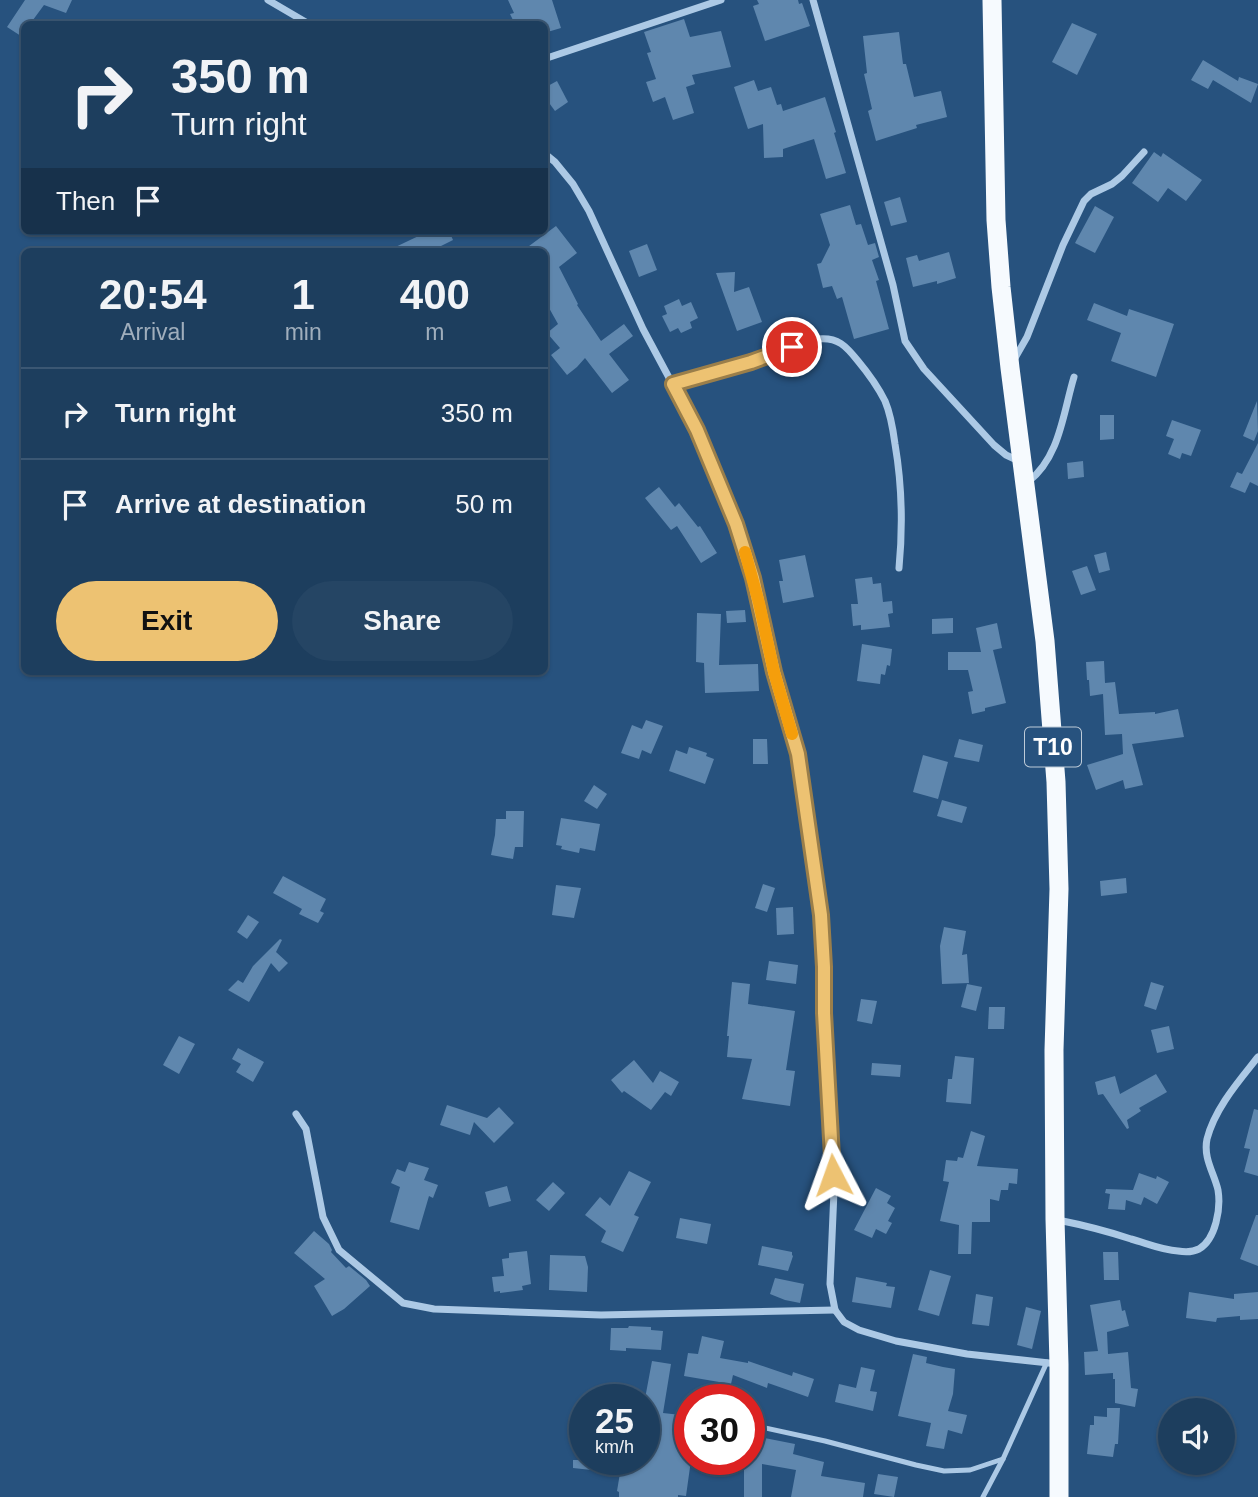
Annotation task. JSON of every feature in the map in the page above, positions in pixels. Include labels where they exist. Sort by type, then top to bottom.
[{"type":"highway","name":"T10","points":[[992,0],[996,220],[1010,368],[1045,640],[1056,782],[1059,889],[1054,1049],[1053,1363],[1059,1497]]},
{"type":"street","points":[[268,0],[304,21]]},
{"type":"street","points":[[548,58],[721,0]]},
{"type":"street","points":[[813,0],[893,285],[905,341],[924,369],[994,445],[1006,455],[1022,462]]},
{"type":"street","points":[[1010,368],[1027,337],[1083,201],[1122,176],[1144,152]]},
{"type":"street","points":[[548,156],[573,184],[589,211],[643,329],[697,430],[740,536],[753,578],[801,773],[822,929],[834,1191],[830,1284],[835,1310],[844,1322],[859,1330],[896,1340],[967,1354],[1053,1363]]},
{"type":"street","points":[[673,384],[751,362],[818,339],[837,340],[869,374],[885,402],[891,421],[901,504],[899,568]]},
{"type":"street","points":[[1024,485],[1039,472],[1057,440],[1074,376]]},
{"type":"street","points":[[1055,1219],[1091,1226],[1177,1251],[1200,1248],[1211,1234],[1219,1207],[1217,1188],[1208,1161],[1208,1136],[1226,1100],[1258,1057]]},
{"type":"street","points":[[296,1114],[306,1129],[323,1217],[339,1250],[403,1303],[434,1309],[601,1315],[835,1310]]},
{"type":"lane","points":[[983,1497],[1053,1363]]},
{"type":"lane","points":[[765,1428],[944,1471],[970,1470],[1003,1459]]},
{"type":"building","points":[[25,0],[72,0],[66,13],[44,5],[32,21],[21,21],[21,36],[7,27]]},
{"type":"building","points":[[508,0],[552,0],[561,28],[548,32],[548,21],[514,21],[510,14],[514,13]]},
{"type":"building","points":[[757,0],[798,0],[799,4],[802,3],[810,26],[765,41],[753,6],[759,4]]},
{"type":"building","points":[[684,19],[690,37],[721,31],[731,67],[692,75],[695,84],[686,87],[694,113],[673,120],[665,97],[653,102],[646,82],[656,79],[647,53],[651,52],[644,32]]},
{"type":"building","points":[[1072,23],[1097,34],[1077,75],[1052,62]]},
{"type":"building","points":[[899,32],[903,64],[906,64],[914,97],[941,91],[947,117],[916,125],[917,128],[876,141],[868,111],[872,109],[864,74],[867,73],[863,36]]},
{"type":"building","points":[[1203,60],[1238,81],[1239,77],[1258,84],[1251,103],[1213,80],[1208,89],[1191,80]]},
{"type":"building","points":[[754,80],[758,91],[771,87],[777,105],[781,104],[783,111],[825,97],[846,173],[826,179],[814,139],[783,149],[783,157],[764,158],[763,124],[748,129],[734,87]]},
{"type":"building","points":[[557,81],[568,102],[555,111],[548,101],[548,86]]},
{"type":"building","points":[[1154,152],[1161,157],[1163,153],[1202,180],[1186,201],[1168,188],[1158,202],[1132,183]]},
{"type":"building","points":[[900,197],[907,222],[891,226],[884,202]]},
{"type":"building","points":[[850,205],[856,225],[861,224],[868,245],[875,243],[879,257],[872,260],[889,329],[854,339],[842,297],[837,299],[832,286],[823,288],[817,264],[821,263],[830,245],[820,214]]},
{"type":"building","points":[[1095,206],[1114,217],[1095,253],[1075,243]]},
{"type":"building","points":[[556,226],[577,253],[559,267],[577,305],[601,341],[624,324],[633,336],[609,354],[629,380],[612,393],[585,358],[567,375],[551,355],[560,348],[548,334],[558,324],[548,306],[548,248],[526,248],[544,235],[548,235]]},
{"type":"building","points":[[421,235],[451,235],[453,240],[437,248],[393,248]]},
{"type":"building","points":[[647,244],[657,270],[639,277],[629,251]]},
{"type":"building","points":[[949,252],[956,278],[913,287],[906,258],[917,255],[919,261]]},
{"type":"building","points":[[735,272],[734,292],[749,287],[762,322],[737,331],[716,273]]},
{"type":"building","points":[[679,299],[682,306],[691,302],[698,318],[690,322],[692,328],[681,333],[678,328],[670,332],[662,316],[667,314],[664,306]]},
{"type":"building","points":[[1094,303],[1127,316],[1129,309],[1174,324],[1156,377],[1111,361],[1121,333],[1087,320]]},
{"type":"building","points":[[1257,401],[1258,431],[1254,441],[1243,436]]},
{"type":"building","points":[[1100,415],[1114,415],[1114,439],[1100,440]]},
{"type":"building","points":[[1172,420],[1201,430],[1191,456],[1182,453],[1180,459],[1168,454],[1174,439],[1166,436]]},
{"type":"building","points":[[1258,443],[1258,486],[1250,482],[1245,493],[1230,487],[1237,472],[1242,474]]},
{"type":"building","points":[[1083,461],[1084,477],[1068,479],[1067,463]]},
{"type":"building","points":[[659,487],[675,507],[679,503],[698,527],[700,526],[717,553],[701,563],[677,526],[671,530],[645,498]]},
{"type":"building","points":[[1106,552],[1110,570],[1099,573],[1094,555]]},
{"type":"building","points":[[805,555],[814,597],[783,603],[779,560]]},
{"type":"building","points":[[1087,566],[1096,590],[1081,595],[1072,571]]},
{"type":"building","points":[[872,577],[873,584],[881,583],[883,602],[892,601],[893,613],[888,614],[890,627],[861,630],[861,625],[853,626],[851,604],[858,604],[855,579]]},
{"type":"building","points":[[745,610],[746,622],[727,623],[726,611]]},
{"type":"building","points":[[697,613],[721,614],[719,665],[758,664],[759,691],[705,693],[704,663],[696,662]]},
{"type":"building","points":[[953,618],[953,633],[932,634],[932,619]]},
{"type":"building","points":[[997,623],[1002,648],[993,650],[1006,703],[972,714],[968,692],[973,691],[968,670],[948,670],[948,652],[981,652],[976,628]]},
{"type":"building","points":[[862,644],[892,649],[890,666],[887,665],[885,675],[881,674],[880,684],[857,681]]},
{"type":"building","points":[[1104,661],[1105,683],[1115,682],[1119,714],[1155,714],[1178,709],[1184,737],[1132,744],[1143,785],[1125,789],[1123,780],[1096,790],[1087,765],[1123,754],[1122,734],[1105,735],[1103,694],[1090,696],[1086,662]]},
{"type":"building","points":[[646,720],[663,726],[651,754],[642,750],[639,759],[621,753],[632,725],[642,729]]},
{"type":"building","points":[[753,739],[767,739],[768,764],[753,764]]},
{"type":"building","points":[[959,739],[983,745],[979,762],[954,757]]},
{"type":"building","points":[[689,747],[707,753],[706,756],[714,759],[705,784],[669,771],[676,750],[687,754]]},
{"type":"building","points":[[923,755],[948,762],[938,799],[913,792]]},
{"type":"building","points":[[594,785],[607,794],[597,809],[584,801]]},
{"type":"building","points":[[942,800],[967,807],[962,823],[937,816]]},
{"type":"building","points":[[506,811],[524,811],[523,847],[515,847],[513,859],[491,855],[496,819],[506,819]]},
{"type":"building","points":[[561,818],[600,824],[595,851],[580,848],[579,853],[561,849],[562,846],[556,845]]},
{"type":"building","points":[[283,876],[326,899],[320,911],[324,913],[318,923],[299,914],[302,909],[273,893]]},
{"type":"building","points":[[1126,878],[1127,893],[1101,896],[1100,881]]},
{"type":"building","points":[[763,884],[775,888],[767,912],[755,908]]},
{"type":"building","points":[[556,885],[581,888],[574,918],[552,915]]},
{"type":"building","points":[[793,907],[794,934],[777,935],[776,908]]},
{"type":"building","points":[[248,915],[259,922],[247,939],[237,932]]},
{"type":"building","points":[[944,927],[966,931],[962,955],[967,954],[969,983],[942,984],[940,946]]},
{"type":"building","points":[[282,940],[276,952],[288,963],[279,972],[271,963],[249,1002],[228,990],[238,980],[243,983],[253,966]]},
{"type":"building","points":[[769,961],[798,965],[796,984],[766,980]]},
{"type":"building","points":[[732,982],[750,984],[748,1004],[795,1011],[786,1070],[795,1071],[790,1106],[742,1099],[752,1059],[727,1057]]},
{"type":"building","points":[[1151,982],[1164,986],[1156,1010],[1144,1006]]},
{"type":"building","points":[[967,984],[982,987],[976,1011],[961,1007]]},
{"type":"building","points":[[861,999],[877,1001],[872,1024],[857,1021]]},
{"type":"building","points":[[989,1007],[1005,1007],[1004,1029],[988,1029]]},
{"type":"building","points":[[1169,1026],[1174,1049],[1157,1053],[1151,1030]]},
{"type":"building","points":[[179,1036],[195,1044],[179,1074],[163,1065]]},
{"type":"building","points":[[238,1048],[264,1062],[253,1082],[236,1072],[241,1064],[232,1059]]},
{"type":"building","points":[[955,1056],[974,1058],[971,1104],[946,1102],[948,1079],[952,1079]]},
{"type":"building","points":[[634,1060],[653,1083],[660,1071],[679,1082],[671,1096],[665,1092],[651,1110],[624,1091],[622,1093],[611,1080]]},
{"type":"building","points":[[872,1063],[901,1065],[900,1077],[871,1075]]},
{"type":"building","points":[[1156,1074],[1167,1092],[1139,1108],[1141,1111],[1127,1120],[1127,1129],[1103,1094],[1098,1095],[1095,1082],[1115,1076],[1120,1094]]},
{"type":"building","points":[[447,1105],[487,1118],[499,1107],[514,1123],[494,1143],[474,1122],[470,1135],[440,1125]]},
{"type":"building","points":[[1254,1109],[1258,1110],[1258,1176],[1244,1172],[1250,1149],[1244,1148]]},
{"type":"building","points":[[971,1131],[985,1136],[977,1166],[1018,1169],[1017,1184],[1009,1183],[1008,1190],[1001,1190],[999,1201],[990,1199],[990,1222],[972,1222],[971,1254],[958,1254],[959,1225],[940,1221],[949,1182],[943,1181],[946,1160],[957,1161],[958,1157],[963,1158]]},
{"type":"building","points":[[409,1162],[429,1168],[424,1180],[438,1185],[433,1198],[429,1196],[419,1230],[390,1222],[400,1187],[391,1183],[397,1169],[405,1172]]},
{"type":"building","points":[[629,1171],[651,1182],[634,1215],[639,1217],[623,1252],[601,1242],[606,1231],[585,1215],[600,1197],[610,1206]]},
{"type":"building","points":[[1139,1173],[1156,1179],[1157,1176],[1169,1182],[1157,1204],[1144,1197],[1141,1205],[1126,1200],[1125,1210],[1108,1209],[1110,1194],[1105,1193],[1106,1189],[1133,1190]]},
{"type":"building","points":[[553,1182],[565,1193],[549,1211],[536,1200]]},
{"type":"building","points":[[507,1186],[511,1201],[489,1207],[485,1192]]},
{"type":"building","points":[[876,1188],[891,1196],[887,1203],[895,1208],[888,1221],[892,1223],[886,1234],[876,1229],[872,1238],[854,1230]]},
{"type":"building","points":[[1258,1215],[1258,1266],[1240,1259]]},
{"type":"building","points":[[680,1218],[711,1224],[707,1244],[676,1238]]},
{"type":"building","points":[[314,1231],[329,1244],[331,1252],[346,1268],[349,1266],[370,1286],[332,1316],[314,1286],[325,1279],[294,1253]]},
{"type":"building","points":[[762,1246],[792,1252],[788,1271],[758,1265]]},
{"type":"building","points":[[527,1251],[531,1284],[522,1286],[523,1290],[494,1292],[492,1277],[504,1276],[502,1259],[509,1258],[509,1253]]},
{"type":"building","points":[[1103,1252],[1118,1252],[1119,1280],[1104,1280]]},
{"type":"building","points":[[550,1255],[585,1256],[588,1267],[587,1292],[549,1290]]},
{"type":"building","points":[[930,1270],[951,1276],[939,1316],[918,1310]]},
{"type":"building","points":[[856,1277],[895,1287],[891,1308],[852,1302]]},
{"type":"building","points":[[775,1278],[804,1284],[800,1303],[770,1294]]},
{"type":"building","points":[[1189,1292],[1234,1299],[1234,1294],[1258,1292],[1258,1319],[1240,1320],[1240,1316],[1217,1318],[1216,1322],[1186,1318]]},
{"type":"building","points":[[976,1294],[993,1297],[989,1326],[972,1324]]},
{"type":"building","points":[[1120,1300],[1129,1326],[1107,1332],[1108,1354],[1128,1352],[1131,1388],[1138,1389],[1135,1407],[1115,1403],[1113,1373],[1085,1375],[1084,1352],[1098,1351],[1090,1305]]},
{"type":"building","points":[[1026,1307],[1041,1311],[1032,1349],[1017,1345]]},
{"type":"building","points":[[651,1327],[651,1330],[663,1331],[661,1350],[610,1350],[611,1328]]},
{"type":"building","points":[[702,1336],[724,1341],[720,1358],[748,1361],[792,1376],[793,1372],[814,1379],[808,1397],[768,1383],[767,1388],[765,1384],[757,1384],[733,1375],[731,1384],[684,1376],[688,1353],[698,1354]]},
{"type":"building","points":[[913,1354],[927,1357],[926,1363],[955,1369],[953,1394],[948,1411],[967,1415],[962,1434],[948,1430],[944,1449],[926,1446],[931,1423],[898,1416]]},
{"type":"building","points":[[652,1361],[671,1364],[663,1413],[674,1414],[674,1475],[689,1475],[686,1496],[619,1497],[617,1491],[620,1475],[660,1475],[660,1384],[648,1384]]},
{"type":"building","points":[[861,1367],[875,1370],[870,1391],[877,1392],[873,1411],[835,1402],[839,1384],[856,1388]]},
{"type":"building","points":[[1107,1408],[1120,1408],[1118,1444],[1115,1444],[1113,1457],[1087,1454],[1090,1425],[1094,1425],[1094,1416],[1107,1417]]},
{"type":"building","points":[[765,1438],[795,1444],[793,1454],[824,1462],[821,1476],[865,1483],[863,1497],[791,1497],[796,1470],[765,1465]]},
{"type":"building","points":[[878,1474],[898,1477],[894,1497],[874,1494]]},
{"type":"building","points":[[744,1475],[762,1475],[762,1497],[744,1497]]},
{"type":"slow traffic","points":[[745,552],[792,734]]},
{"type":"route","points":[[792,347],[751,362],[673,384],[697,430],[736,524],[753,578],[774,672],[798,754],[821,915],[833,1175]]}]
